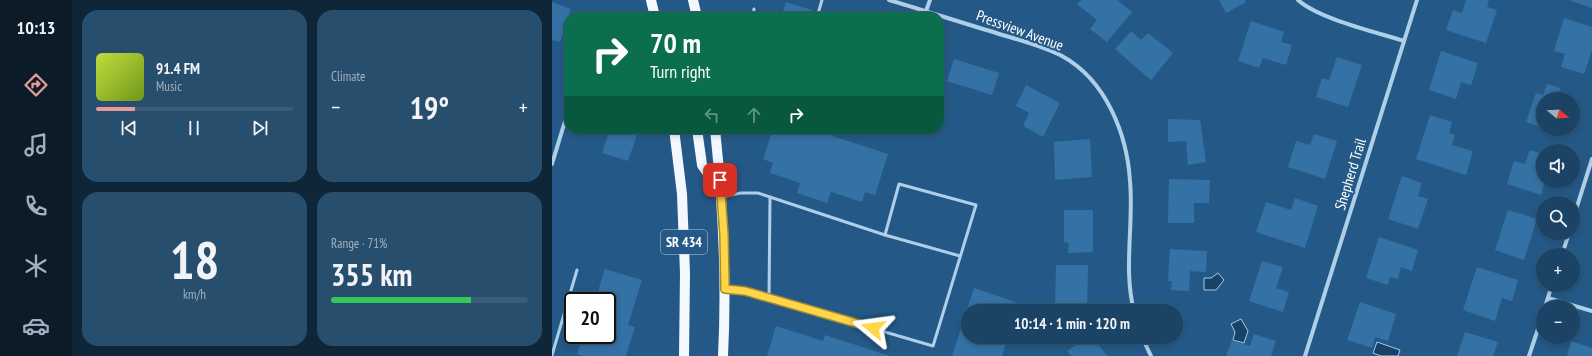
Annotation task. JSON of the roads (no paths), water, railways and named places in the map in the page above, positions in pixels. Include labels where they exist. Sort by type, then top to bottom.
[{"type":"main road","points":[[651,0],[654,12]]},
{"type":"main road","points":[[693,0],[696,12]]},
{"type":"main road","name":"SR 434","points":[[675,134],[682,194],[685,273],[684,356]]},
{"type":"main road","points":[[698,134],[702,165],[722,195]]},
{"type":"main road","name":"SR 434","points":[[716,134],[722,195],[725,289],[723,356]]},
{"type":"street","name":"Pressview Avenue","points":[[889,0],[929,12]]},
{"type":"street","points":[[926,11],[930,0]]},
{"type":"street","points":[[1298,0],[1305,6],[1327,16],[1404,41]]},
{"type":"street","name":"Shepherd Trail","points":[[1305,356],[1417,0]]},
{"type":"street","name":"Pressview Avenue","points":[[944,17],[1036,45],[1062,56],[1080,70],[1099,90],[1116,118],[1127,151],[1131,182],[1130,283],[1133,304]]},
{"type":"street","points":[[552,164],[564,124]]},
{"type":"street","points":[[1580,197],[1592,159]]},
{"type":"street","points":[[1550,292],[1548,298],[1592,311]]},
{"type":"street","points":[[1529,356],[1536,335]]},
{"type":"street","points":[[1145,344],[1151,356]]},
{"type":"lane","points":[[818,12],[822,0]]},
{"type":"lane","points":[[725,289],[745,291],[933,346],[976,205],[900,184],[885,235]]},
{"type":"lane","points":[[722,195],[753,193],[770,197],[885,235],[960,256]]},
{"type":"lane","points":[[769,298],[770,197]]},
{"type":"lane","points":[[552,355],[577,270]]},
{"type":"water","points":[[1218,273],[1224,280],[1216,290],[1204,290],[1204,278],[1211,278]]},
{"type":"water","points":[[1241,319],[1248,331],[1244,343],[1233,340],[1235,332],[1231,324]]},
{"type":"water","points":[[1377,342],[1400,350],[1398,356],[1381,356],[1373,353]]}]
